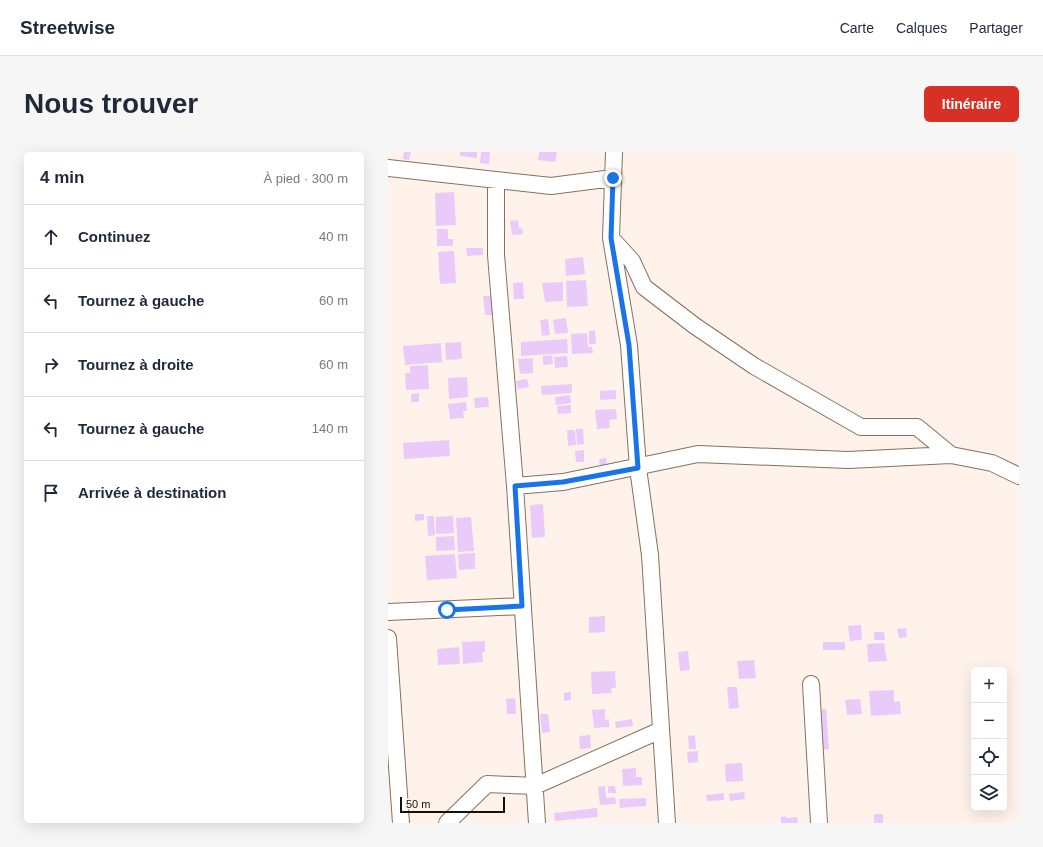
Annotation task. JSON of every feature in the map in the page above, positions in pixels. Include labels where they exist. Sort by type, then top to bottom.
[{"type":"street","points":[[614,152],[611,238],[629,345],[638,468],[650,555],[667,823]]},
{"type":"street","points":[[388,168],[551,186],[613,178]]},
{"type":"street","points":[[496,180],[496,255],[515,486],[537,823]]},
{"type":"street","points":[[611,238],[632,261],[644,287],[695,326],[754,366],[861,427],[917,427],[951,455]]},
{"type":"street","points":[[515,486],[563,482],[638,468],[698,454],[848,460],[951,455],[992,463],[1019,476]]},
{"type":"street","points":[[388,612],[522,606]]},
{"type":"street","points":[[388,638],[401,823]]},
{"type":"street","points":[[811,684],[819,823]]},
{"type":"street","points":[[446,823],[487,784],[535,786],[661,730]]},
{"type":"building","points":[[404,152],[411,152],[409,160],[403,159]]},
{"type":"building","points":[[460,152],[477,152],[477,158],[460,156]]},
{"type":"building","points":[[481,152],[490,152],[489,164],[480,163]]},
{"type":"building","points":[[539,152],[557,152],[555,162],[538,160]]},
{"type":"building","points":[[454,192],[456,225],[436,226],[435,193]]},
{"type":"building","points":[[518,220],[519,229],[522,228],[523,234],[512,235],[510,221]]},
{"type":"building","points":[[437,229],[448,229],[448,239],[453,239],[453,246],[437,246]]},
{"type":"building","points":[[466,248],[483,248],[483,255],[467,256]]},
{"type":"building","points":[[454,251],[456,283],[440,284],[438,252]]},
{"type":"building","points":[[583,257],[585,274],[566,276],[565,259]]},
{"type":"building","points":[[586,280],[588,306],[567,307],[566,281]]},
{"type":"building","points":[[523,282],[524,299],[514,299],[513,283]]},
{"type":"building","points":[[563,282],[563,301],[545,302],[542,283]]},
{"type":"building","points":[[483,296],[492,296],[493,315],[485,315]]},
{"type":"building","points":[[566,318],[568,333],[555,334],[553,320]]},
{"type":"building","points":[[548,319],[550,335],[542,336],[540,320]]},
{"type":"building","points":[[595,330],[596,344],[589,344],[589,331]]},
{"type":"building","points":[[587,333],[588,347],[592,347],[593,353],[572,354],[571,334]]},
{"type":"building","points":[[567,339],[568,353],[521,356],[521,342]]},
{"type":"building","points":[[461,342],[462,359],[446,360],[445,343]]},
{"type":"building","points":[[441,343],[442,362],[405,365],[403,346]]},
{"type":"building","points":[[552,355],[553,364],[543,365],[543,356]]},
{"type":"building","points":[[567,356],[568,367],[555,368],[554,357]]},
{"type":"building","points":[[533,358],[533,373],[520,374],[518,359]]},
{"type":"building","points":[[428,365],[429,389],[406,390],[405,373],[410,373],[410,366]]},
{"type":"building","points":[[467,377],[468,397],[449,399],[448,378]]},
{"type":"building","points":[[527,379],[529,387],[518,389],[516,381]]},
{"type":"building","points":[[572,384],[572,393],[542,395],[541,386]]},
{"type":"building","points":[[616,390],[616,399],[600,400],[600,391]]},
{"type":"building","points":[[419,393],[419,402],[411,402],[411,394]]},
{"type":"building","points":[[570,395],[571,403],[556,405],[555,397]]},
{"type":"building","points":[[488,397],[489,407],[475,408],[474,398]]},
{"type":"building","points":[[466,402],[467,411],[463,411],[464,418],[450,419],[448,404]]},
{"type":"building","points":[[571,405],[571,413],[558,414],[557,406]]},
{"type":"building","points":[[616,409],[617,419],[609,420],[610,428],[597,429],[595,410]]},
{"type":"building","points":[[576,429],[583,429],[584,444],[577,445]]},
{"type":"building","points":[[567,430],[575,430],[576,445],[568,446]]},
{"type":"building","points":[[449,440],[450,456],[404,459],[403,443]]},
{"type":"building","points":[[584,450],[584,462],[576,462],[575,451]]},
{"type":"building","points":[[606,458],[607,466],[600,467],[599,459]]},
{"type":"building","points":[[543,504],[545,537],[532,538],[530,505]]},
{"type":"building","points":[[415,514],[424,514],[424,520],[415,521]]},
{"type":"building","points":[[427,516],[434,516],[435,535],[428,536]]},
{"type":"building","points":[[453,516],[454,533],[436,534],[436,517]]},
{"type":"building","points":[[471,517],[474,551],[458,552],[456,518]]},
{"type":"building","points":[[454,536],[455,550],[436,551],[436,537]]},
{"type":"building","points":[[475,553],[475,569],[459,570],[458,554]]},
{"type":"building","points":[[455,554],[457,578],[427,580],[425,556]]},
{"type":"building","points":[[605,616],[605,632],[589,633],[589,617]]},
{"type":"building","points":[[861,625],[862,640],[850,641],[848,626]]},
{"type":"building","points":[[906,628],[907,637],[899,638],[897,629]]},
{"type":"building","points":[[874,632],[884,632],[885,640],[874,640]]},
{"type":"building","points":[[485,641],[485,652],[482,652],[483,662],[463,664],[462,642]]},
{"type":"building","points":[[823,642],[845,642],[845,650],[823,650]]},
{"type":"building","points":[[884,643],[887,661],[868,662],[867,644]]},
{"type":"building","points":[[459,647],[460,664],[438,665],[437,649]]},
{"type":"building","points":[[688,651],[690,670],[680,671],[678,652]]},
{"type":"building","points":[[754,660],[756,678],[739,679],[737,661]]},
{"type":"building","points":[[615,671],[616,688],[611,688],[612,693],[592,694],[591,672]]},
{"type":"building","points":[[727,687],[737,687],[739,708],[729,709]]},
{"type":"building","points":[[894,690],[894,702],[900,701],[901,714],[871,716],[869,691]]},
{"type":"building","points":[[571,692],[571,700],[564,701],[564,693]]},
{"type":"building","points":[[515,698],[516,714],[507,714],[506,699]]},
{"type":"building","points":[[860,699],[862,714],[847,715],[845,700]]},
{"type":"building","points":[[605,709],[605,720],[609,719],[609,727],[594,728],[592,710]]},
{"type":"building","points":[[818,709],[826,709],[829,749],[821,750]]},
{"type":"building","points":[[540,714],[548,714],[550,732],[542,733]]},
{"type":"building","points":[[632,719],[633,726],[616,728],[615,722]]},
{"type":"building","points":[[590,735],[591,748],[580,749],[579,736]]},
{"type":"building","points":[[695,735],[696,749],[689,749],[688,736]]},
{"type":"building","points":[[698,751],[698,762],[688,763],[687,752]]},
{"type":"building","points":[[742,763],[743,781],[726,782],[725,764]]},
{"type":"building","points":[[636,768],[636,777],[642,777],[642,785],[623,786],[622,769]]},
{"type":"building","points":[[605,786],[606,798],[615,797],[616,804],[600,805],[598,787]]},
{"type":"building","points":[[608,786],[615,786],[616,793],[608,793]]},
{"type":"building","points":[[744,792],[745,799],[730,801],[729,794]]},
{"type":"building","points":[[724,793],[724,800],[707,801],[706,795]]},
{"type":"building","points":[[646,798],[646,806],[620,808],[619,799]]},
{"type":"building","points":[[597,808],[598,817],[555,821],[554,813]]},
{"type":"building","points":[[874,814],[883,814],[883,823],[874,823]]},
{"type":"building","points":[[786,816],[786,818],[797,817],[798,823],[781,823],[781,817]]},
{"type":"route","points":[[447,610],[522,606],[515,486],[563,482],[638,468],[629,345],[611,238],[613,178]]}]
